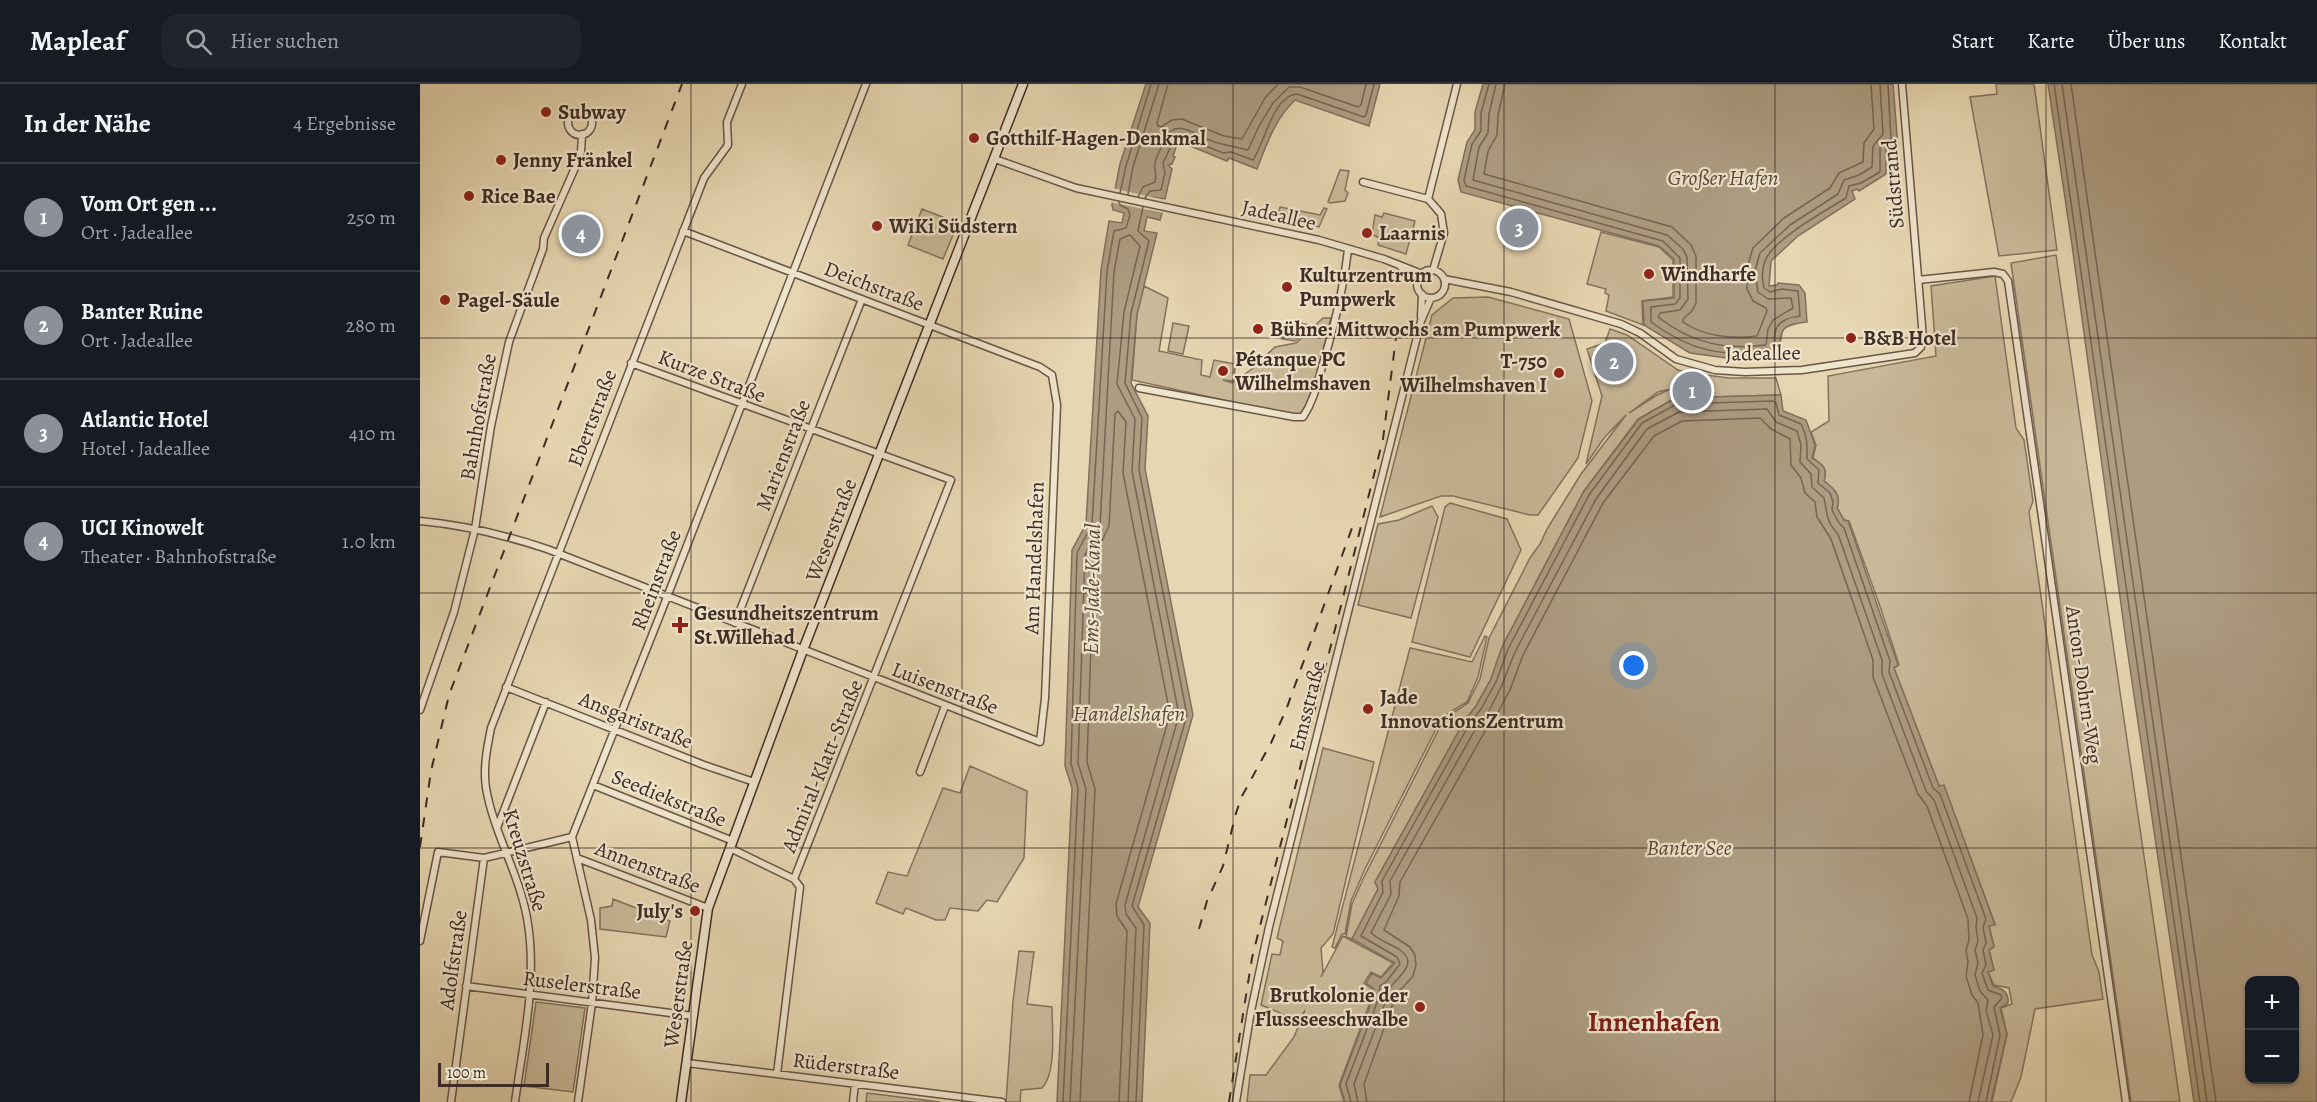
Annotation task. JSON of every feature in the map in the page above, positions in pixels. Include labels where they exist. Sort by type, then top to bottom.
[{"type":"street","name":"Ebertstraße","points":[[485,771],[491,728],[506,687],[706,173],[728,145],[727,122],[742,84]]},
{"type":"street","name":"Rheinstraße","points":[[572,837],[866,84]]},
{"type":"street","name":"Weserstraße","points":[[681,1102],[708,908],[804,650],[1023,84]]},
{"type":"street","points":[[1428,199],[1457,84]]},
{"type":"street","name":"Südstrand","points":[[1902,84],[1918,280]]},
{"type":"street","name":"Bahnhofstraße","points":[[420,710],[454,612],[476,528],[491,426],[509,342],[543,249],[544,238],[578,161],[582,135]]},
{"type":"street","name":"Jadeallee","points":[[995,159],[1076,188],[1282,231],[1384,259],[1422,274]]},
{"type":"street","points":[[1363,182],[1428,199],[1441,214],[1444,233],[1434,270]]},
{"type":"street","name":"Deichstraße","points":[[683,231],[930,324],[1040,367],[1052,375]]},
{"type":"street","points":[[1139,387],[1303,417],[1311,404],[1333,329],[1342,293],[1348,249]]},
{"type":"street","name":"Jadeallee","points":[[1398,265],[1418,281]]},
{"type":"street","points":[[1434,270],[1444,279],[1444,289],[1439,296],[1431,298],[1422,294],[1418,288],[1418,281],[1422,274],[1434,270]]},
{"type":"street","name":"Anton-Dohrn-Weg","points":[[1918,280],[1994,272],[2003,274],[2008,281],[2126,1102]]},
{"type":"street","name":"Jadeallee","points":[[1444,279],[1511,292],[1621,324],[1640,333],[1667,354],[1685,363],[1715,370],[1745,372],[1802,370],[1915,354],[1922,343],[1918,280]]},
{"type":"street","name":"Jadeallee","points":[[1444,289],[1466,284]]},
{"type":"street","name":"Emsstraße","points":[[1421,321],[1422,294]]},
{"type":"street","name":"Emsstraße","points":[[1236,1102],[1244,1048],[1265,944],[1421,321],[1431,298]]},
{"type":"street","name":"Marienstraße","points":[[735,623],[862,299]]},
{"type":"street","name":"Kurze Straße","points":[[631,363],[951,480]]},
{"type":"street","name":"Am Handelshafen","points":[[1040,742],[1045,698],[1057,405],[1052,375]]},
{"type":"street","name":"Admiral-Klatt-Straße","points":[[777,1074],[800,887],[794,879],[951,480]]},
{"type":"street","name":"Luisenstraße","points":[[420,521],[476,528],[557,554],[1040,742]]},
{"type":"street","name":"Ansgaristraße","points":[[506,687],[704,765],[754,782]]},
{"type":"street","points":[[497,828],[546,702]]},
{"type":"street","points":[[920,772],[945,706]]},
{"type":"street","name":"Kreuzstraße","points":[[485,771],[489,800],[525,905],[528,924],[530,995],[515,1102]]},
{"type":"street","name":"Seediekstraße","points":[[593,785],[731,845],[794,879]]},
{"type":"street","points":[[572,837],[591,920],[596,958],[578,1102]]},
{"type":"street","name":"Annenstraße","points":[[420,941],[438,852],[484,858],[572,837]]},
{"type":"street","name":"Adolfstraße","points":[[451,1102],[484,858]]},
{"type":"street","name":"Annenstraße","points":[[577,858],[708,908]]},
{"type":"street","name":"Ruselerstraße","points":[[466,986],[693,1016]]},
{"type":"street","name":"Rüderstraße","points":[[687,1063],[1002,1101]]},
{"type":"street","points":[[853,1102],[855,1084]]},
{"type":"shaded area","points":[[1996,84],[2034,84],[2057,250],[1999,256],[1970,97],[1997,94]]},
{"type":"shaded area","points":[[1340,170],[1349,171],[1345,190],[1348,193],[1345,201],[1330,203],[1328,202]]},
{"type":"shaded area","points":[[1280,207],[1320,215],[1324,208],[1327,209],[1319,227],[1277,218]]},
{"type":"shaded area","points":[[922,209],[958,223],[943,259],[908,245]]},
{"type":"shaded area","points":[[1384,213],[1415,221],[1406,254],[1378,245],[1379,238],[1372,234],[1375,215],[1382,217]]},
{"type":"shaded area","points":[[1601,232],[1659,247],[1673,260],[1673,297],[1642,301],[1643,325],[1606,311],[1609,295],[1605,293],[1606,289],[1587,284]]},
{"type":"shaded area","points":[[2056,255],[2180,1102],[2131,1102],[2011,263]]},
{"type":"shaded area","points":[[1995,276],[2016,428],[2024,440],[2033,501],[2029,512],[2092,955],[2099,972],[2103,999],[2035,1009],[2021,1077],[2011,1102],[1992,1102],[2007,1034],[2001,1008],[2012,1004],[2009,988],[1994,985],[1988,972],[1994,970],[1989,950],[1994,946],[1989,926],[1995,924],[1944,786],[1939,786],[1894,668],[1899,665],[1849,521],[1844,520],[1837,508],[1836,492],[1824,481],[1824,467],[1813,458],[1816,445],[1811,432],[1829,421],[1828,376],[1936,356],[1931,286]]},
{"type":"shaded area","points":[[1144,286],[1168,298],[1159,351],[1202,360],[1201,375],[1210,377],[1214,360],[1236,364],[1233,381],[1223,380],[1232,383],[1252,369],[1275,347],[1296,343],[1323,318],[1331,318],[1310,403],[1303,414],[1293,415],[1132,380],[1137,314]]},
{"type":"shaded area","points":[[1488,297],[1569,319],[1592,401],[1578,458],[1538,515],[1453,496],[1441,496],[1380,517],[1432,315],[1453,298]]},
{"type":"shaded area","points":[[1173,323],[1189,326],[1183,354],[1168,351]]},
{"type":"shaded area","points":[[1300,323],[1313,326],[1295,341],[1282,339],[1287,330]]},
{"type":"shaded area","points":[[1610,329],[1627,335],[1678,370],[1702,377],[1687,385],[1658,392],[1629,413],[1657,395],[1686,387],[1706,375],[1729,378],[1776,378],[1781,395],[1675,398],[1638,419],[1584,491],[1502,647],[1491,679],[1465,720],[1375,882],[1378,889],[1352,939],[1346,937],[1352,904],[1363,879],[1444,719],[1468,703],[1480,679],[1489,638],[1530,558],[1581,474],[1626,415],[1604,438],[1586,464],[1602,396],[1587,349],[1605,343]]},
{"type":"shaded area","points":[[1450,503],[1507,519],[1521,550],[1470,657],[1412,642],[1445,507]]},
{"type":"shaded area","points":[[1432,506],[1438,517],[1411,618],[1358,605],[1378,524],[1399,520]]},
{"type":"shaded area","points":[[1485,636],[1487,637],[1478,677],[1467,702],[1442,717],[1365,869],[1351,901],[1345,934],[1342,934],[1335,948],[1332,947],[1410,648],[1472,662]]},
{"type":"shaded area","points":[[1323,748],[1374,762],[1333,934],[1321,948],[1323,972],[1321,977],[1343,936],[1393,963],[1381,977],[1371,972],[1364,983],[1372,989],[1372,997],[1339,1085],[1344,1102],[1247,1102],[1250,1075],[1266,1075],[1294,1037],[1305,1010],[1299,1021],[1261,1005],[1272,954],[1280,955],[1283,941],[1277,938]]},
{"type":"shaded area","points":[[970,766],[1027,791],[1024,858],[997,902],[987,900],[978,911],[950,908],[945,920],[936,920],[906,908],[903,914],[876,903],[888,872],[907,876],[943,788],[960,793]]},
{"type":"shaded area","points":[[613,899],[670,921],[666,937],[600,929],[600,908],[612,906]]},
{"type":"shaded area","points":[[1019,951],[1034,952],[1027,1004],[1052,1007],[1052,1061],[1047,1081],[1042,1088],[1021,1090],[1020,1102],[1006,1102],[1013,1002]]},
{"type":"shaded area","points":[[536,1002],[585,1008],[573,1092],[524,1086]]},
{"type":"shaded area","points":[[867,1093],[940,1102],[866,1102]]},
{"type":"water","name":"Handelshafen","points":[[1146,84],[1380,84],[1369,126],[1295,100],[1277,123],[1257,169],[1229,158],[1227,161],[1178,141],[1173,156],[1175,157],[1172,164],[1168,165],[1172,169],[1165,199],[1152,197],[1149,210],[1162,213],[1160,220],[1147,217],[1144,231],[1157,233],[1137,314],[1131,383],[1148,416],[1145,469],[1193,715],[1138,907],[1150,923],[1142,1102],[1057,1102],[1072,788],[1065,766],[1072,550],[1086,524],[1101,270],[1109,221],[1122,223],[1124,213],[1113,210],[1112,205],[1120,164]]},
{"type":"water","name":"Großer Hafen","points":[[1483,84],[1893,84],[1898,147],[1886,149],[1886,174],[1859,191],[1857,189],[1852,191],[1855,199],[1798,236],[1771,261],[1769,286],[1778,283],[1799,285],[1805,293],[1807,322],[1784,329],[1781,338],[1781,354],[1776,359],[1734,359],[1690,353],[1644,325],[1643,301],[1674,298],[1674,259],[1659,246],[1461,192],[1458,180],[1467,142],[1475,130],[1475,112]]},
{"type":"water","points":[[2048,84],[2317,84],[2317,1102],[2194,1102],[2126,641]]},
{"type":"water","name":"Banter See","points":[[1781,395],[1783,411],[1806,420],[1815,445],[1812,458],[1824,467],[1824,481],[1836,492],[1837,508],[1844,520],[1848,521],[1898,665],[1894,668],[1939,786],[1944,785],[1995,925],[1989,926],[1994,947],[1989,950],[1994,970],[1988,972],[1993,986],[2006,994],[2008,1003],[2000,1008],[2007,1034],[1991,1102],[1345,1102],[1340,1085],[1373,998],[1374,989],[1366,983],[1372,973],[1381,978],[1395,963],[1352,939],[1378,889],[1375,882],[1465,720],[1491,679],[1502,647],[1584,491],[1639,419],[1675,398]]},
{"type":"pier","points":[[1112,188],[1165,200],[1165,202],[1154,200],[1152,208],[1163,210],[1162,213],[1110,202]]},
{"type":"railway","points":[[420,847],[431,771],[449,695],[682,84]]},
{"type":"railway","points":[[1229,1102],[1252,958],[1383,439],[1398,322]]},
{"type":"railway","points":[[1199,929],[1207,901],[1223,866],[1242,796],[1286,710],[1352,528]]},
{"type":"place","name":"Subway","points":[[546,112]]},
{"type":"place","name":"Gotthilf-Hagen-Denkmal","points":[[974,138]]},
{"type":"place","name":"Jenny Fränkel","points":[[501,160]]},
{"type":"place","name":"Rice Bae","points":[[469,196]]},
{"type":"place","name":"WiKi Südstern","points":[[877,226]]},
{"type":"place","name":"Atlantic Hotel","points":[[1519,228]]},
{"type":"place","name":"Laarnis","points":[[1367,233]]},
{"type":"place","name":"UCI Kinowelt","points":[[581,234]]},
{"type":"place","name":"Windharfe","points":[[1649,274]]},
{"type":"place","name":"Kulturzentrum Pumpwerk","points":[[1287,287]]},
{"type":"place","name":"Pagel-Säule","points":[[445,300]]},
{"type":"place","name":"Bühne: Mittwochs am Pumpwerk","points":[[1258,329]]},
{"type":"place","name":"B&B Hotel","points":[[1851,338]]},
{"type":"place","name":"Banter Ruine","points":[[1614,362]]},
{"type":"place","name":"Pétanque PC Wilhelmshaven","points":[[1223,371]]},
{"type":"place","name":"T-750 Wilhelmshaven I","points":[[1559,373]]},
{"type":"place","name":"Vom Ort gen ...","points":[[1692,391]]},
{"type":"place","name":"Gesundheitszentrum St.Willehad","points":[[680,625]]},
{"type":"place","name":"Jade InnovationsZentrum","points":[[1368,709]]},
{"type":"place","name":"July's","points":[[695,911]]},
{"type":"place","name":"Brutkolonie der Flussseeschwalbe","points":[[1420,1007]]},
{"type":"district","name":"Innenhafen","points":[[1654,1022]]},
{"type":"water label","name":"Ems-Jade-Kanal","points":[[1091,589]]}]
